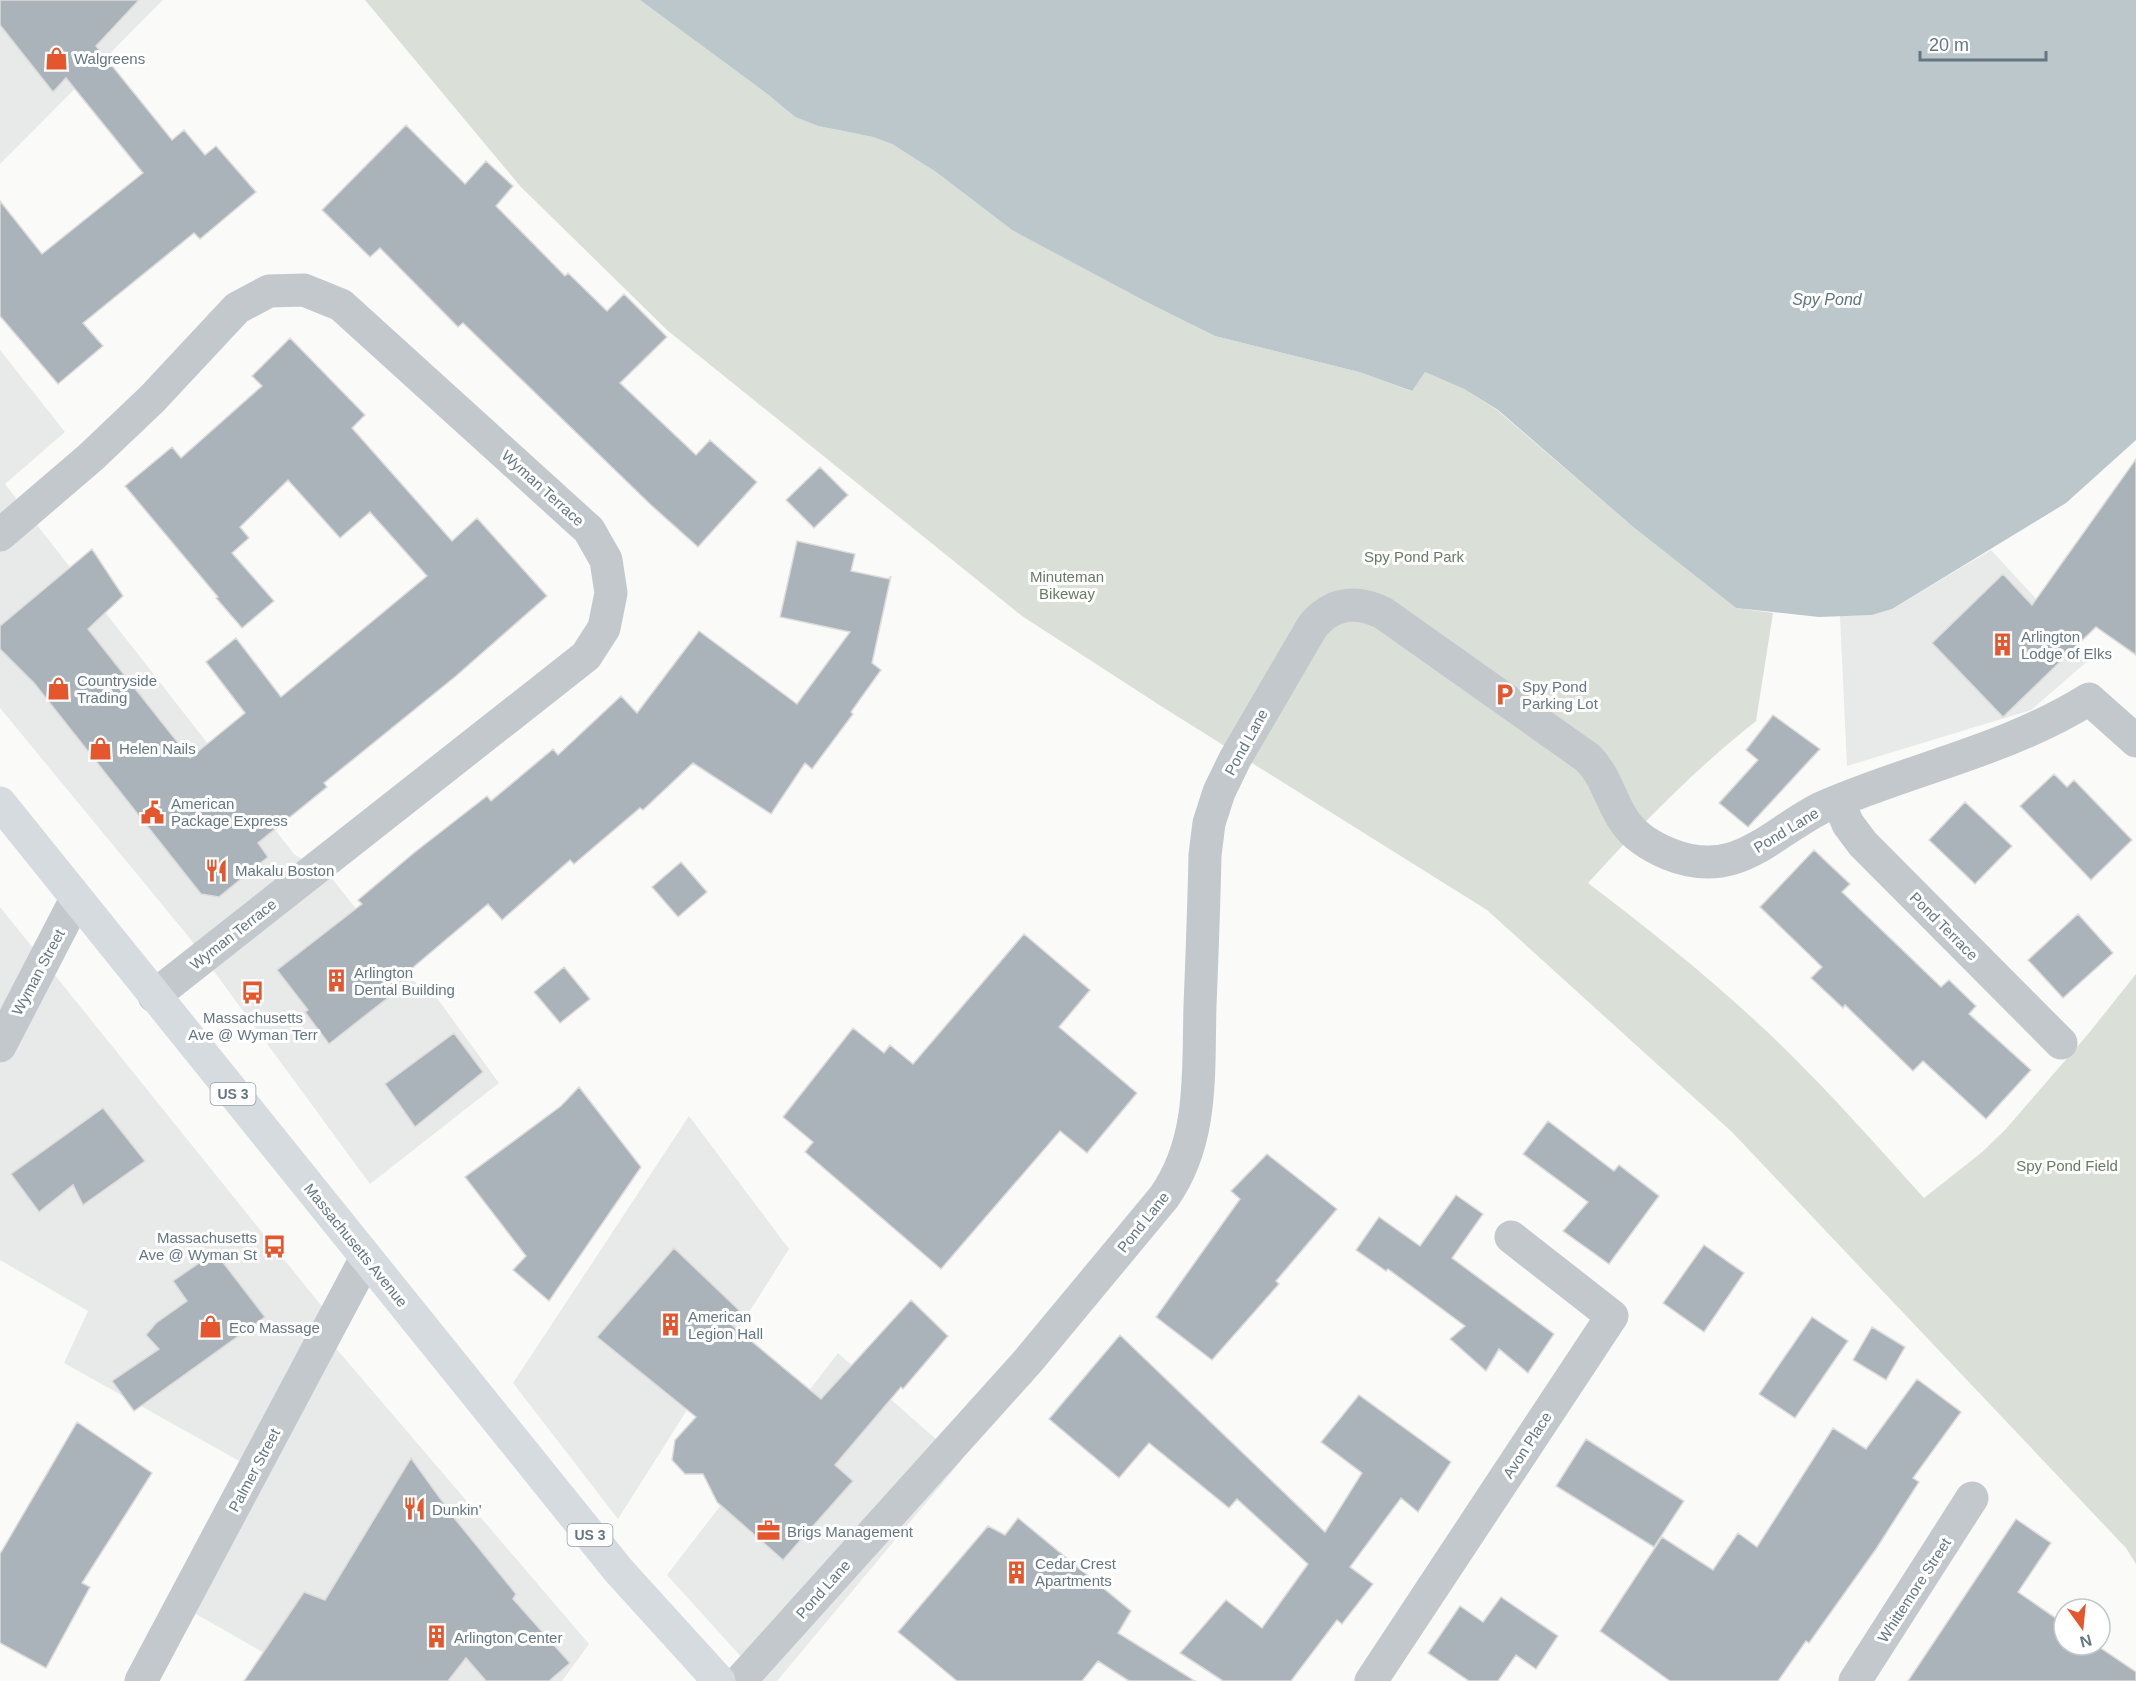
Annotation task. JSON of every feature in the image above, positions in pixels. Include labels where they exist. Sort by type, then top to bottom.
[{"type":"highway","name":"Massachusetts Avenue","points":[[0,803],[619,1571],[719,1681]]},
{"type":"street","name":"Wyman Terrace","points":[[0,535],[108,441],[152,399],[237,308],[269,291],[304,290],[341,305],[589,530],[606,560],[611,593],[604,628],[586,656],[154,996]]},
{"type":"street","name":"Pond Lane","points":[[740,1681],[1028,1361],[1164,1197],[1181,1170],[1191,1140],[1198,1092],[1205,855],[1209,823],[1219,792],[1235,759],[1312,627],[1324,613],[1353,605],[1383,613],[1588,758],[1601,773],[1617,810],[1634,832],[1647,843],[1677,857],[1694,861],[1710,862],[1743,855],[1775,838],[1806,816],[1838,801],[2021,736],[2089,699],[2136,741]]},
{"type":"street","name":"Pond Terrace","points":[[1838,801],[1848,824],[1863,844],[2061,1043]]},
{"type":"street","name":"Wyman Street","points":[[0,1046],[76,899]]},
{"type":"street","name":"Avon Place","points":[[1371,1681],[1612,1316],[1511,1237]]},
{"type":"street","name":"Palmer Street","points":[[141,1681],[366,1258]]},
{"type":"street","name":"Whittemore Street","points":[[1855,1681],[1972,1498]]},
{"type":"shaded area","points":[[0,0],[163,0],[0,164]]},
{"type":"shaded area","points":[[0,350],[65,432],[5,484],[294,854],[333,880],[427,997],[434,994],[499,1083],[370,1184],[188,936],[0,708]]},
{"type":"shaded area","points":[[1991,550],[2091,658],[2031,710],[1847,766],[1840,616],[1872,615],[1892,609]]},
{"type":"shaded area","points":[[0,907],[324,1309],[241,1462],[64,1363],[88,1311],[0,1260]]},
{"type":"shaded area","points":[[689,1116],[789,1249],[618,1519],[513,1383]]},
{"type":"shaded area","points":[[334,1346],[589,1644],[562,1681],[313,1681],[189,1610]]},
{"type":"shaded area","points":[[838,1353],[961,1461],[777,1681],[763,1681],[667,1575]]},
{"type":"green space","points":[[365,0],[640,0],[795,117],[818,126],[873,137],[892,144],[936,172],[1012,230],[1215,336],[1359,372],[1411,391],[1425,372],[1464,389],[1497,410],[1632,526],[1736,608],[1773,613],[1756,721],[1669,799],[1588,883],[1689,962],[1761,1026],[1838,1103],[1924,1198],[1981,1153],[2005,1130],[2089,1033],[2136,974],[2136,1564],[2126,1548],[1732,1132],[1487,910],[1164,708],[1022,616],[667,330],[520,186]]},
{"type":"water","name":"Spy Pond","points":[[640,0],[2136,0],[2136,440],[2066,503],[1892,609],[1872,615],[1819,617],[1736,608],[1632,526],[1498,410],[1464,389],[1425,372],[1412,391],[1359,372],[1215,336],[1012,230],[936,172],[892,144],[873,137],[818,126],[795,117]]},
{"type":"building","points":[[0,0],[139,0],[96,46],[172,140],[184,130],[205,155],[216,146],[256,192],[200,239],[194,233],[83,323],[103,346],[58,384],[0,316],[0,201],[42,254],[143,173],[66,78],[53,92],[0,25]]},
{"type":"building","points":[[406,125],[465,184],[486,161],[513,186],[496,206],[565,276],[568,273],[607,311],[624,294],[667,337],[620,383],[696,455],[710,440],[757,482],[698,547],[651,505],[463,323],[458,327],[380,248],[370,257],[322,210]]},
{"type":"building","points":[[290,338],[365,415],[352,428],[452,541],[477,518],[547,596],[456,676],[324,783],[327,787],[258,843],[268,857],[219,897],[201,894],[34,683],[0,649],[0,626],[92,549],[123,596],[88,629],[190,758],[245,713],[206,662],[236,638],[281,697],[427,576],[370,512],[340,538],[288,480],[240,527],[249,538],[232,553],[274,601],[242,628],[125,486],[172,447],[181,458],[262,386],[252,376]]},
{"type":"building","points":[[2136,459],[2136,655],[2096,627],[2003,717],[1932,643],[2003,574],[2032,605]]},
{"type":"building","points":[[820,467],[848,495],[814,528],[786,500]]},
{"type":"building","points":[[797,541],[855,554],[851,571],[889,579],[891,576],[872,663],[881,670],[851,712],[853,714],[812,769],[805,763],[771,814],[693,763],[643,810],[640,808],[574,864],[570,860],[502,920],[488,904],[390,987],[394,993],[329,1044],[305,1012],[308,1010],[277,970],[362,904],[358,900],[487,796],[491,801],[553,749],[558,755],[621,696],[637,713],[699,631],[797,704],[850,632],[780,617]]},
{"type":"building","points":[[1773,715],[1820,749],[1748,827],[1719,803],[1758,760],[1746,750]]},
{"type":"building","points":[[2054,774],[2067,787],[2074,780],[2132,840],[2091,880],[2020,806]]},
{"type":"building","points":[[1965,802],[2012,846],[1975,884],[1929,840]]},
{"type":"building","points":[[1814,850],[1850,884],[1842,892],[1941,987],[1949,980],[1976,1006],[1969,1014],[2031,1070],[1986,1119],[1923,1061],[1913,1071],[1845,1005],[1843,1008],[1811,978],[1822,967],[1760,907]]},
{"type":"building","points":[[681,862],[707,892],[678,917],[652,887]]},
{"type":"building","points":[[2078,914],[2113,953],[2063,998],[2028,960]]},
{"type":"building","points":[[1024,934],[1090,990],[1059,1027],[1137,1093],[1087,1153],[1060,1131],[941,1269],[805,1152],[813,1142],[783,1117],[853,1028],[884,1053],[890,1045],[913,1064]]},
{"type":"building","points":[[564,967],[590,999],[560,1023],[534,992]]},
{"type":"building","points":[[454,1033],[483,1072],[415,1127],[385,1084]]},
{"type":"building","points":[[579,1087],[641,1167],[549,1301],[513,1270],[526,1256],[465,1177],[561,1106]]},
{"type":"building","points":[[103,1108],[145,1161],[83,1205],[73,1185],[39,1212],[11,1174]]},
{"type":"building","points":[[1548,1121],[1614,1171],[1619,1165],[1659,1196],[1609,1264],[1563,1231],[1588,1202],[1523,1154]]},
{"type":"building","points":[[1267,1154],[1337,1209],[1276,1281],[1279,1284],[1212,1360],[1156,1317],[1240,1199],[1231,1191]]},
{"type":"building","points":[[1456,1195],[1483,1214],[1452,1258],[1554,1334],[1528,1373],[1499,1349],[1486,1371],[1450,1339],[1465,1326],[1388,1269],[1386,1271],[1356,1250],[1379,1217],[1420,1246]]},
{"type":"building","points":[[1704,1245],[1744,1273],[1704,1332],[1663,1303]]},
{"type":"building","points":[[674,1248],[741,1312],[732,1325],[821,1399],[911,1300],[948,1336],[835,1465],[853,1481],[783,1560],[717,1502],[703,1474],[685,1474],[672,1460],[675,1440],[696,1417],[597,1337]]},
{"type":"building","points":[[215,1252],[265,1317],[134,1411],[112,1381],[159,1349],[146,1335],[156,1323],[187,1301],[173,1281]]},
{"type":"building","points":[[1812,1317],[1848,1341],[1795,1418],[1759,1394]]},
{"type":"building","points":[[1872,1327],[1905,1347],[1886,1380],[1853,1360]]},
{"type":"building","points":[[1120,1335],[1325,1532],[1362,1473],[1321,1442],[1359,1395],[1451,1462],[1418,1512],[1401,1498],[1350,1567],[1373,1584],[1342,1624],[1337,1620],[1291,1681],[1223,1681],[1180,1653],[1226,1600],[1262,1628],[1308,1564],[1237,1499],[1229,1508],[1149,1443],[1119,1478],[1049,1419]]},
{"type":"building","points":[[1917,1379],[1961,1412],[1913,1478],[1919,1482],[1876,1549],[1809,1643],[1806,1641],[1778,1681],[1670,1681],[1600,1631],[1662,1537],[1713,1570],[1738,1533],[1757,1547],[1833,1428],[1866,1449]]},
{"type":"building","points":[[77,1422],[152,1473],[82,1583],[90,1587],[46,1668],[0,1643],[0,1554]]},
{"type":"building","points":[[1586,1439],[1684,1501],[1654,1547],[1556,1486]]},
{"type":"building","points":[[411,1458],[455,1519],[516,1594],[513,1599],[570,1663],[549,1681],[486,1681],[466,1658],[448,1681],[244,1681],[304,1592],[325,1600]]},
{"type":"building","name":"Cedar Crest Apartments","points":[[1018,1518],[1131,1611],[1118,1633],[1195,1681],[1129,1681],[1098,1661],[1082,1681],[957,1681],[898,1632],[988,1526],[1005,1535]]},
{"type":"building","points":[[2016,1519],[2051,1543],[2018,1592],[2052,1616],[2052,1657],[2112,1656],[2136,1672],[2136,1681],[1908,1681]]},
{"type":"building","points":[[1501,1597],[1558,1636],[1536,1669],[1516,1655],[1498,1681],[1469,1681],[1428,1653],[1460,1606],[1483,1622]]},
{"type":"place","name":"Walgreens","points":[[56,58]]},
{"type":"place","name":"Arlington Lodge of Elks","points":[[2003,645]]},
{"type":"place","name":"Countryside Trading","points":[[59,689]]},
{"type":"place","name":"Spy Pond Parking Lot","points":[[1504,695]]},
{"type":"place","name":"Helen Nails","points":[[101,748]]},
{"type":"place","name":"American Package Express","points":[[153,812]]},
{"type":"place","name":"Makalu Boston","points":[[217,870]]},
{"type":"place","name":"Arlington Dental Building","points":[[336,981]]},
{"type":"place","name":"Massachusetts Ave @ Wyman Terr","points":[[253,993]]},
{"type":"place","name":"Massachusetts Ave @ Wyman St","points":[[275,1246]]},
{"type":"place","name":"American Legion Hall","points":[[670,1325]]},
{"type":"place","name":"Eco Massage","points":[[211,1327]]},
{"type":"place","name":"Dunkin'","points":[[414,1509]]},
{"type":"place","name":"Brigs Management","points":[[769,1531]]},
{"type":"place","name":"Cedar Crest Apartments","points":[[1017,1572]]},
{"type":"place","name":"Arlington Center","points":[[436,1637]]},
{"type":"park label","name":"Spy Pond Park","points":[[1414,556]]},
{"type":"park label","name":"Minuteman Bikeway","points":[[1067,584]]},
{"type":"park label","name":"Spy Pond Field","points":[[2067,1165]]}]
